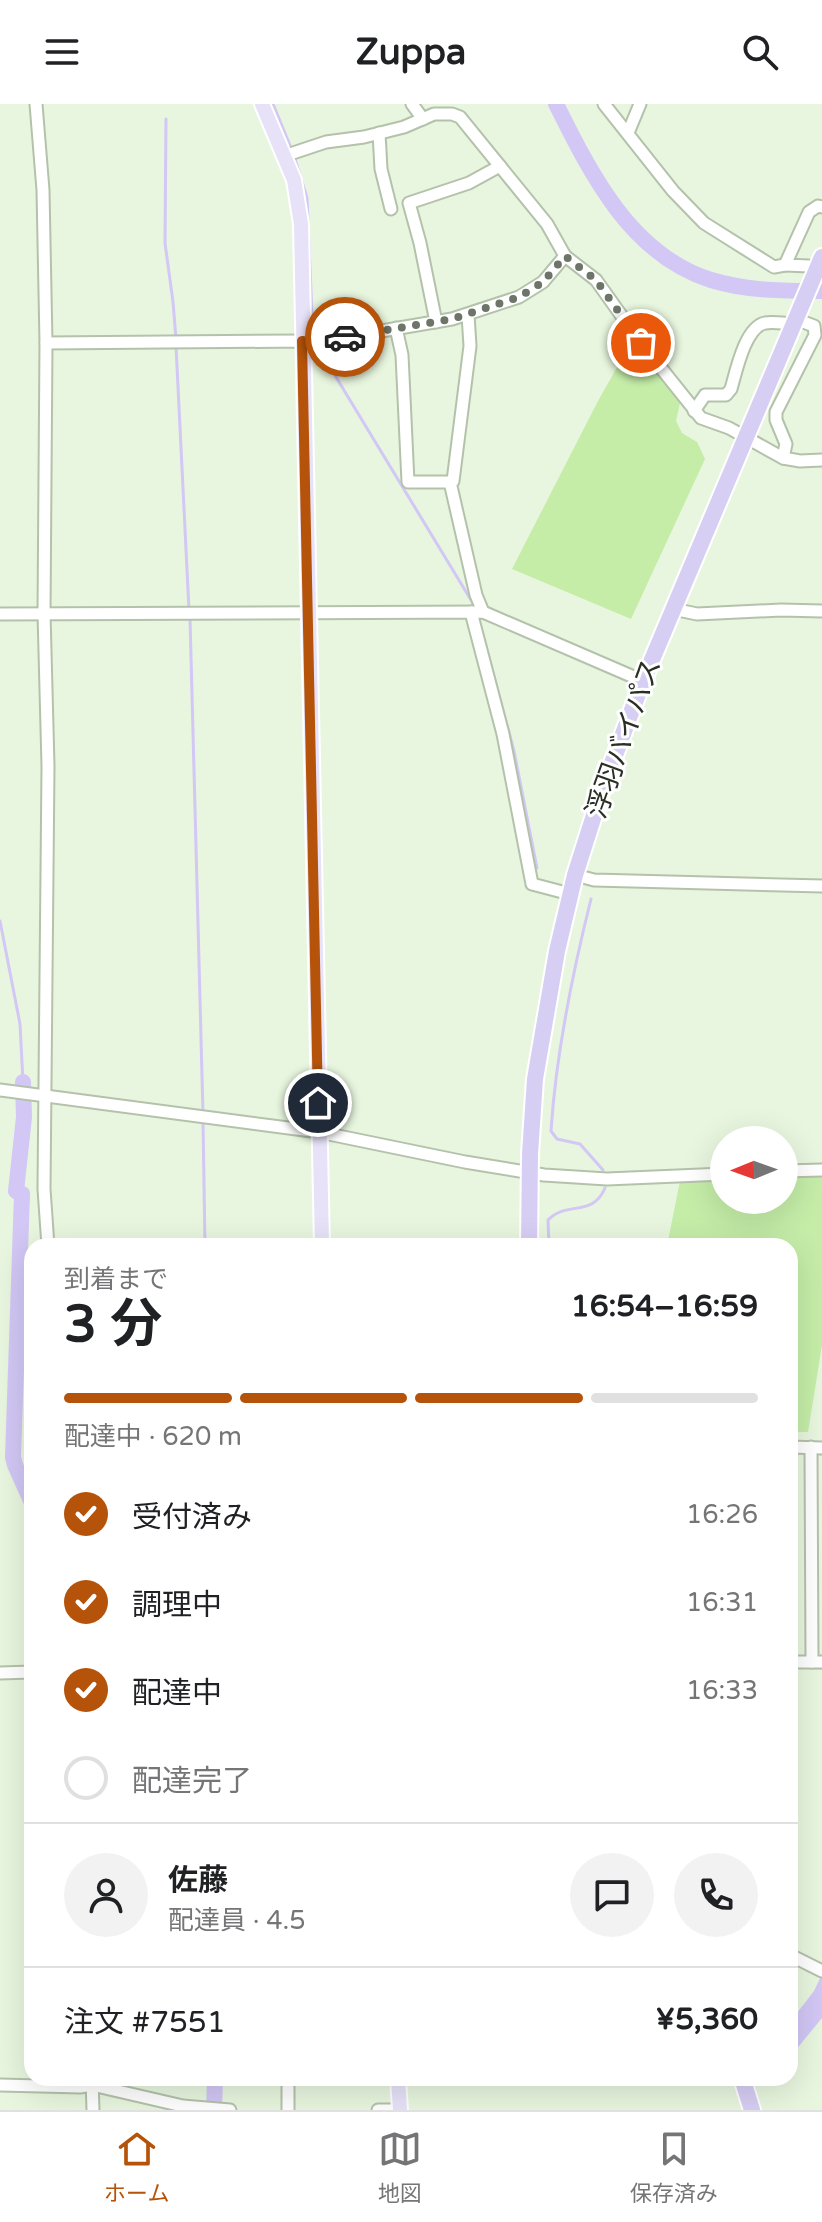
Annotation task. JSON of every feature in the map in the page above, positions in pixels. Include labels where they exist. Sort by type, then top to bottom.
[{"type":"highway","name":"浮羽バイパス","points":[[529,1238],[529,1172],[535,1079],[546,1009],[575,875],[603,787],[643,681],[745,437],[802,317],[815,267]]},
{"type":"highway","points":[[744,2086],[751,2107]]},
{"type":"main road","points":[[262,104],[289,154],[300,212],[310,342],[308,612],[322,1238]]},
{"type":"main road","points":[[398,2086],[400,2110]]},
{"type":"street","points":[[36,104],[43,190],[46,343],[44,613],[48,766],[44,1189],[47,1238]]},
{"type":"street","points":[[412,104],[423,119]]},
{"type":"street","points":[[604,104],[673,191],[704,223],[774,267],[815,267]]},
{"type":"street","points":[[628,133],[640,104]]},
{"type":"street","points":[[289,154],[326,142],[404,127],[434,114],[460,117],[547,224],[565,256],[596,280],[701,418],[783,458],[822,460]]},
{"type":"street","points":[[379,133],[381,169],[391,209]]},
{"type":"street","points":[[436,322],[409,203],[460,187],[500,166]]},
{"type":"street","points":[[785,265],[809,212],[822,207]]},
{"type":"street","points":[[46,343],[310,342],[436,322],[468,315],[537,288],[565,256]]},
{"type":"street","points":[[396,328],[402,355],[408,482],[450,482],[453,481],[470,346],[468,315]]},
{"type":"street","points":[[783,458],[786,444],[776,412],[815,335],[814,326],[802,317]]},
{"type":"street","points":[[694,411],[705,395],[726,395],[731,389],[755,327],[764,323],[784,323]]},
{"type":"street","points":[[450,482],[476,595],[532,884],[570,894]]},
{"type":"street","points":[[673,609],[697,614],[822,611]]},
{"type":"street","points":[[0,614],[477,612],[643,681]]},
{"type":"street","points":[[575,875],[594,880],[822,886]]},
{"type":"street","points":[[0,1090],[319,1132],[529,1172],[607,1179],[710,1175]]},
{"type":"street","points":[[798,1171],[822,1170]]},
{"type":"street","points":[[816,1447],[817,1662]]},
{"type":"street","points":[[0,1673],[24,1672]]},
{"type":"street","points":[[798,1959],[822,1971]]},
{"type":"street","points":[[0,2085],[24,2086]]},
{"type":"street","points":[[40,2086],[82,2086]]},
{"type":"street","points":[[92,2086],[93,2110]]},
{"type":"street","points":[[107,2086],[183,2106],[230,2110]]},
{"type":"street","points":[[288,2086],[288,2110]]},
{"type":"street","points":[[378,2110],[400,2110]]},
{"type":"green space","points":[[625,328],[680,403],[676,421],[682,433],[697,442],[705,459],[631,619],[512,569],[625,353],[617,337]]},
{"type":"green space","points":[[822,1176],[822,1345],[808,1432],[798,1432],[798,1238],[669,1238],[680,1181],[710,1180],[710,1214],[798,1214],[798,1177]]},
{"type":"shaded area","points":[[822,1974],[822,2018],[798,2047],[798,2012]]},
{"type":"waterway","points":[[273,104],[291,148]]},
{"type":"waterway","points":[[556,104],[599,184],[636,232],[658,252],[683,268],[725,284],[766,290],[822,291]]},
{"type":"waterway","points":[[166,119],[165,243],[176,339]]},
{"type":"waterway","points":[[294,156],[307,198],[313,338]]},
{"type":"waterway","points":[[316,344],[474,605]]},
{"type":"waterway","points":[[176,346],[189,610]]},
{"type":"waterway","points":[[190,618],[203,1114]]},
{"type":"waterway","points":[[479,620],[514,751],[537,868]]},
{"type":"waterway","points":[[591,899],[566,1014],[551,1131],[557,1139],[580,1144],[603,1170]]},
{"type":"waterway","points":[[0,921],[20,1024],[23,1082]]},
{"type":"waterway","points":[[23,1082],[24,1117],[16,1191],[22,1194],[13,1457],[24,1485]]},
{"type":"waterway","points":[[203,1122],[205,1238]]},
{"type":"waterway","points":[[549,1238],[548,1220],[556,1214],[593,1203],[605,1188]]},
{"type":"waterway","points":[[798,1667],[822,1668]]},
{"type":"waterway","points":[[214,2110],[215,2086]]},
{"type":"way so far","points":[[345,337],[452,319],[519,297],[537,288],[565,256],[596,280],[641,343]]},
{"type":"route","points":[[318,1103],[302,341],[311,343],[345,337]]}]
